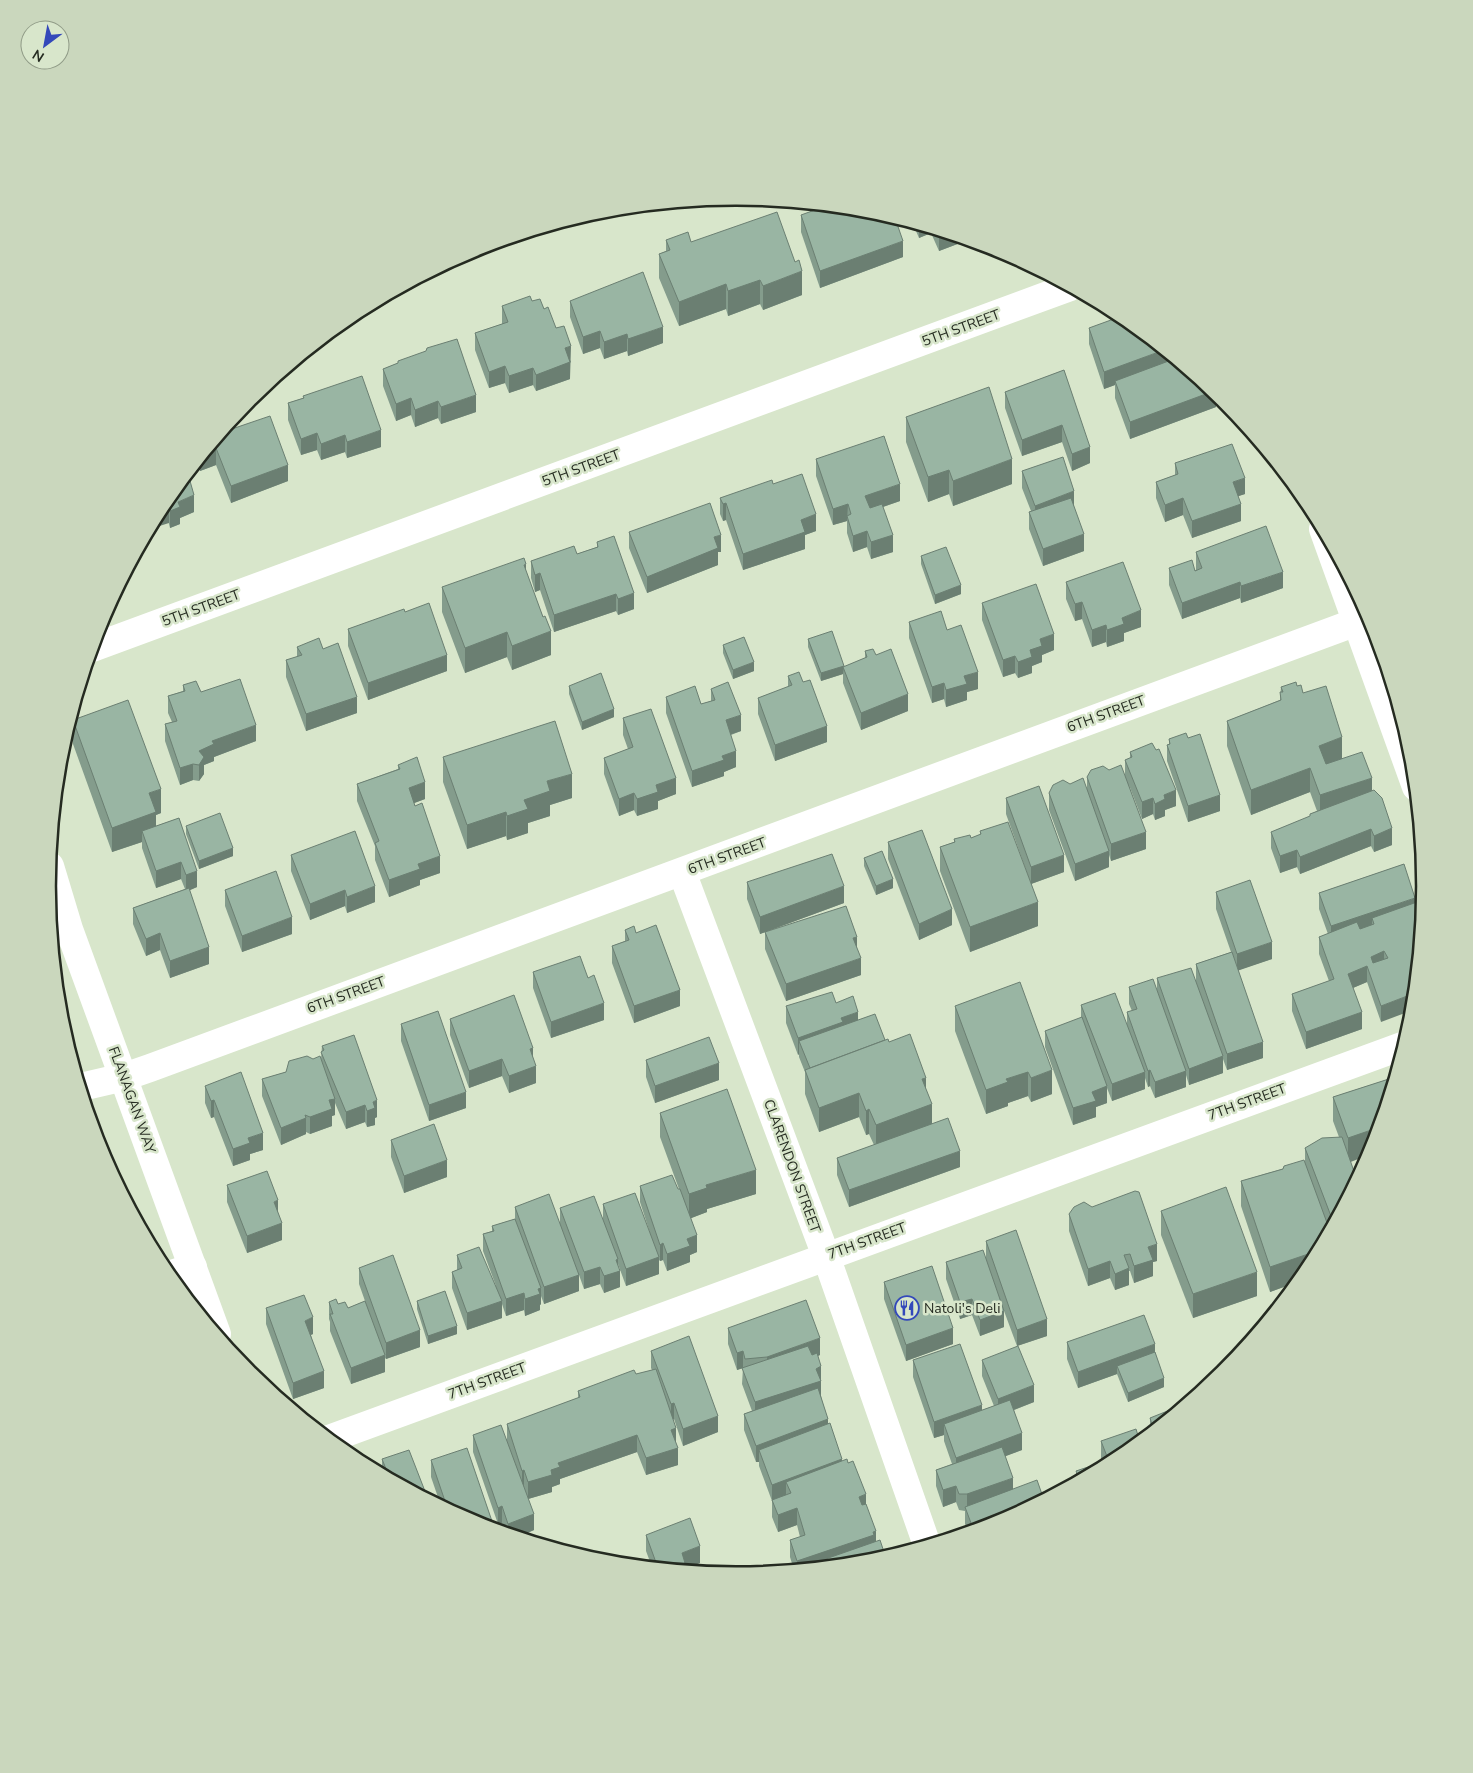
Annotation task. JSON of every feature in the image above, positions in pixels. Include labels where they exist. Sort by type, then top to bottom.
[{"type":"street","name":"5TH STREET","points":[[101,645],[1063,290]]},
{"type":"street","name":"6TH STREET","points":[[86,1086],[124,1077],[1362,619]]},
{"type":"street","points":[[1366,629],[1400,736]]},
{"type":"street","name":"CLARENDON STREET","points":[[682,872],[826,1256],[925,1540]]},
{"type":"street","name":"FLANAGAN WAY","points":[[56,887],[68,929],[124,1077],[181,1271],[201,1306]]},
{"type":"street","name":"7TH STREET","points":[[337,1436],[1397,1048]]},
{"type":"building","points":[[812,211],[825,212],[898,226],[903,241],[820,271],[801,215]]},
{"type":"building","points":[[777,212],[795,262],[799,260],[802,271],[763,286],[760,280],[728,291],[726,284],[679,302],[659,254],[670,250],[666,240],[688,232],[691,242]]},
{"type":"building","points":[[643,272],[663,327],[628,339],[627,334],[604,342],[600,331],[583,337],[570,301]]},
{"type":"building","points":[[530,296],[532,301],[540,299],[544,309],[548,307],[556,328],[564,326],[571,346],[565,348],[570,362],[536,375],[533,368],[509,376],[505,366],[489,372],[475,333],[508,322],[502,306]]},
{"type":"building","points":[[1112,320],[1158,352],[1104,372],[1089,328]]},
{"type":"building","points":[[457,339],[476,395],[441,407],[438,401],[415,410],[411,398],[396,404],[383,369],[398,363],[398,361],[426,351],[427,348]]},
{"type":"building","points":[[1168,361],[1206,394],[1130,422],[1115,381]]},
{"type":"building","points":[[1064,370],[1090,447],[1072,454],[1062,425],[1022,440],[1005,392]]},
{"type":"building","points":[[362,376],[381,430],[347,442],[345,435],[321,444],[317,433],[301,439],[288,403]]},
{"type":"building","points":[[989,387],[1012,459],[953,481],[949,470],[928,477],[906,417]]},
{"type":"building","points":[[270,416],[288,465],[231,486],[216,449],[234,428]]},
{"type":"building","points":[[884,436],[900,484],[865,496],[870,508],[882,504],[893,535],[871,542],[867,531],[853,536],[847,516],[851,514],[848,504],[833,509],[816,459]]},
{"type":"building","points":[[1232,444],[1245,478],[1233,482],[1241,504],[1192,521],[1183,498],[1165,505],[1156,482],[1178,474],[1175,463]]},
{"type":"building","points":[[1063,457],[1074,491],[1035,506],[1022,471]]},
{"type":"building","points":[[802,474],[816,514],[801,520],[805,532],[743,554],[726,503],[723,504],[720,498],[772,480],[773,484]]},
{"type":"building","points":[[190,482],[194,495],[178,502],[180,507],[170,511]]},
{"type":"building","points":[[1071,498],[1084,534],[1043,549],[1029,512]]},
{"type":"building","points":[[710,503],[721,535],[714,537],[718,548],[647,577],[629,532]]},
{"type":"building","points":[[1266,526],[1283,572],[1241,586],[1240,582],[1182,603],[1169,568],[1192,560],[1195,571],[1202,568],[1196,552]]},
{"type":"building","points":[[614,536],[634,593],[618,599],[616,594],[554,615],[540,573],[535,575],[531,561],[574,546],[577,554],[598,547],[597,542]]},
{"type":"building","points":[[946,547],[961,585],[935,595],[921,556]]},
{"type":"building","points":[[524,558],[526,564],[524,565],[543,617],[545,616],[551,631],[512,646],[507,632],[465,648],[442,587]]},
{"type":"building","points":[[1123,562],[1141,610],[1122,618],[1124,624],[1107,630],[1106,625],[1092,630],[1082,602],[1075,604],[1066,582]]},
{"type":"building","points":[[1036,584],[1054,634],[1040,639],[1042,646],[1030,650],[1032,657],[1018,662],[1015,656],[1003,660],[982,603]]},
{"type":"building","points":[[429,603],[447,655],[368,683],[348,629],[404,609],[405,612]]},
{"type":"building","points":[[941,611],[947,630],[961,625],[978,672],[964,676],[967,684],[946,690],[944,683],[932,687],[909,622]]},
{"type":"building","points":[[832,631],[844,666],[821,673],[808,639]]},
{"type":"building","points":[[744,637],[754,662],[733,670],[723,645]]},
{"type":"building","points":[[319,638],[323,649],[338,643],[357,697],[306,714],[286,660],[302,655],[297,647]]},
{"type":"building","points":[[873,649],[876,655],[891,649],[908,694],[861,713],[843,667],[867,657],[865,651]]},
{"type":"building","points":[[799,672],[803,682],[810,680],[827,726],[775,745],[758,698],[792,685],[788,676]]},
{"type":"building","points":[[601,673],[614,709],[582,722],[569,686]]},
{"type":"building","points":[[240,679],[256,725],[212,741],[214,744],[199,751],[204,757],[199,765],[193,764],[180,768],[165,724],[177,721],[168,696],[185,691],[183,685],[196,681],[201,692]]},
{"type":"building","points":[[728,682],[741,715],[726,720],[736,751],[722,756],[724,760],[692,771],[666,697],[695,686],[701,704],[715,700],[711,689]]},
{"type":"building","points":[[1296,682],[1297,686],[1301,685],[1303,693],[1326,686],[1342,737],[1319,746],[1326,764],[1362,752],[1372,778],[1320,795],[1310,768],[1251,790],[1227,721],[1281,700],[1280,692],[1283,692],[1281,687]]},
{"type":"building","points":[[128,700],[161,789],[149,793],[156,812],[112,828],[75,726],[77,719]]},
{"type":"building","points":[[651,709],[676,778],[656,785],[658,792],[637,799],[634,793],[619,799],[604,758],[633,747],[623,718]]},
{"type":"building","points":[[555,721],[572,774],[547,781],[550,791],[524,800],[528,809],[507,816],[506,812],[467,825],[443,757]]},
{"type":"building","points":[[1186,733],[1188,738],[1200,734],[1220,795],[1188,806],[1167,745],[1170,744],[1169,739]]},
{"type":"building","points":[[1152,743],[1156,750],[1159,749],[1176,790],[1164,795],[1165,799],[1155,804],[1153,798],[1142,802],[1125,760],[1132,757],[1130,752]]},
{"type":"building","points":[[417,757],[425,782],[409,788],[415,806],[422,803],[440,856],[418,864],[420,869],[389,880],[375,843],[379,841],[357,784],[400,769],[398,765]]},
{"type":"building","points":[[1121,765],[1146,832],[1111,844],[1087,777],[1091,770],[1103,766],[1109,770]]},
{"type":"building","points":[[1083,778],[1109,851],[1075,864],[1049,793],[1053,785],[1063,780],[1070,784]]},
{"type":"building","points":[[1039,786],[1064,855],[1031,867],[1006,798]]},
{"type":"building","points":[[1374,790],[1382,798],[1392,828],[1374,836],[1371,829],[1300,857],[1297,850],[1280,856],[1271,832],[1310,816],[1310,814]]},
{"type":"building","points":[[220,813],[233,848],[199,861],[186,826]]},
{"type":"building","points":[[179,818],[197,871],[186,875],[181,862],[156,871],[142,831]]},
{"type":"building","points":[[1008,822],[1038,902],[970,927],[940,847],[955,842],[954,839],[970,835],[971,838],[981,834],[980,831]]},
{"type":"building","points":[[922,830],[952,909],[919,924],[888,842]]},
{"type":"building","points":[[355,831],[375,886],[347,897],[345,890],[310,904],[291,855]]},
{"type":"building","points":[[882,851],[893,879],[876,886],[864,858]]},
{"type":"building","points":[[832,854],[844,886],[760,917],[747,882]]},
{"type":"building","points":[[1404,864],[1415,898],[1331,926],[1319,893]]},
{"type":"building","points":[[276,871],[292,917],[242,936],[225,890]]},
{"type":"building","points":[[1250,880],[1272,942],[1237,954],[1216,892]]},
{"type":"building","points":[[189,888],[209,947],[170,961],[160,933],[146,939],[133,908]]},
{"type":"building","points":[[1416,902],[1408,996],[1381,1006],[1367,966],[1348,974],[1362,1012],[1306,1032],[1292,994],[1334,979],[1319,937],[1357,922],[1360,929],[1374,924],[1372,918]],"holes":[[[1384,951],[1388,958],[1373,963],[1371,957]]]},
{"type":"building","points":[[846,906],[857,937],[853,938],[861,958],[786,984],[765,932]]},
{"type":"building","points":[[656,925],[680,990],[634,1006],[612,946],[629,940],[625,930],[634,926],[636,933]]},
{"type":"building","points":[[1232,952],[1263,1042],[1227,1054],[1196,964]]},
{"type":"building","points":[[580,956],[588,978],[594,975],[604,1003],[551,1022],[533,972]]},
{"type":"building","points":[[1191,968],[1223,1056],[1189,1069],[1157,978]]},
{"type":"building","points":[[1153,979],[1186,1071],[1155,1082],[1150,1070],[1148,1071],[1127,1012],[1137,1009],[1129,987]]},
{"type":"building","points":[[1020,982],[1052,1070],[1031,1078],[1028,1072],[1006,1079],[1008,1082],[986,1090],[955,1006]]},
{"type":"building","points":[[832,992],[836,1003],[853,996],[858,1012],[841,1018],[843,1022],[798,1038],[786,1006]]},
{"type":"building","points":[[1115,993],[1145,1072],[1112,1084],[1081,1005]]},
{"type":"building","points":[[514,995],[533,1048],[530,1049],[536,1066],[509,1076],[502,1059],[469,1071],[450,1019]]},
{"type":"building","points":[[438,1011],[466,1092],[429,1105],[401,1024]]},
{"type":"building","points":[[875,1014],[885,1040],[810,1068],[799,1041]]},
{"type":"building","points":[[1082,1017],[1107,1086],[1092,1092],[1096,1101],[1073,1108],[1045,1031]]},
{"type":"building","points":[[910,1034],[926,1078],[922,1079],[932,1104],[876,1125],[869,1109],[866,1111],[859,1093],[819,1108],[805,1070],[888,1039],[889,1042]]},
{"type":"building","points":[[354,1035],[377,1100],[373,1102],[375,1108],[367,1111],[365,1105],[346,1112],[321,1052],[324,1050],[322,1046]]},
{"type":"building","points":[[709,1037],[719,1063],[655,1086],[646,1060]]},
{"type":"building","points":[[307,1056],[313,1059],[320,1056],[335,1099],[329,1100],[332,1109],[310,1117],[305,1115],[306,1118],[281,1128],[262,1079],[286,1072],[289,1061]]},
{"type":"building","points":[[241,1072],[263,1133],[248,1138],[250,1143],[233,1149],[214,1100],[211,1101],[205,1086]]},
{"type":"building","points":[[1389,1079],[1372,1130],[1348,1138],[1333,1097]]},
{"type":"building","points":[[727,1089],[756,1170],[706,1185],[707,1188],[689,1194],[660,1113]]},
{"type":"building","points":[[948,1118],[960,1151],[849,1190],[837,1158]]},
{"type":"building","points":[[434,1124],[447,1160],[404,1176],[391,1140]]},
{"type":"building","points":[[1342,1137],[1354,1171],[1331,1217],[1305,1148],[1322,1138]]},
{"type":"building","points":[[1304,1160],[1327,1224],[1309,1254],[1270,1267],[1241,1181],[1283,1169],[1284,1166]]},
{"type":"building","points":[[267,1171],[278,1200],[274,1202],[282,1223],[247,1236],[227,1185]]},
{"type":"building","points":[[672,1175],[678,1189],[680,1189],[697,1235],[687,1239],[690,1246],[667,1254],[663,1243],[660,1245],[640,1186]]},
{"type":"building","points":[[1226,1187],[1257,1272],[1193,1294],[1161,1211]]},
{"type":"building","points":[[1135,1191],[1139,1192],[1157,1244],[1148,1247],[1153,1260],[1134,1266],[1130,1254],[1124,1255],[1129,1268],[1115,1274],[1110,1261],[1088,1269],[1069,1214],[1074,1207],[1084,1202],[1092,1207]]},
{"type":"building","points":[[635,1193],[659,1257],[626,1269],[603,1204]]},
{"type":"building","points":[[549,1194],[579,1275],[544,1287],[515,1207]]},
{"type":"building","points":[[594,1196],[618,1259],[616,1260],[620,1271],[604,1276],[600,1267],[584,1272],[560,1208]]},
{"type":"building","points":[[515,1219],[541,1288],[538,1289],[540,1294],[525,1299],[524,1293],[506,1299],[483,1234],[494,1231],[492,1226]]},
{"type":"building","points":[[1016,1230],[1047,1319],[1017,1330],[986,1241]]},
{"type":"building","points":[[479,1247],[502,1301],[467,1313],[452,1272],[462,1268],[457,1255]]},
{"type":"building","points":[[983,1250],[1004,1311],[980,1320],[972,1299],[960,1302],[946,1262]]},
{"type":"building","points":[[393,1255],[420,1330],[386,1343],[359,1268]]},
{"type":"building","points":[[932,1266],[953,1328],[906,1345],[884,1282]]},
{"type":"building","points":[[445,1291],[457,1326],[428,1336],[417,1301]]},
{"type":"building","points":[[304,1295],[313,1317],[305,1321],[324,1371],[293,1383],[266,1308]]},
{"type":"building","points":[[336,1299],[338,1304],[345,1302],[348,1308],[365,1301],[385,1355],[351,1368],[330,1314],[333,1314],[329,1302]]},
{"type":"building","points":[[806,1300],[820,1338],[767,1357],[745,1359],[743,1351],[737,1353],[728,1328]]},
{"type":"building","points":[[1144,1315],[1155,1344],[1078,1372],[1067,1342]]},
{"type":"building","points":[[689,1336],[718,1416],[683,1429],[674,1403],[671,1404],[651,1351]]},
{"type":"building","points":[[960,1344],[982,1405],[934,1422],[913,1360]]},
{"type":"building","points":[[808,1346],[812,1355],[817,1353],[821,1366],[816,1369],[821,1381],[755,1402],[742,1368]]},
{"type":"building","points":[[1018,1346],[1034,1385],[998,1399],[982,1360]]},
{"type":"building","points":[[1155,1352],[1164,1378],[1128,1393],[1117,1366]]},
{"type":"building","points":[[656,1369],[676,1428],[671,1430],[678,1448],[646,1458],[637,1435],[558,1463],[560,1467],[551,1470],[552,1475],[528,1482],[524,1470],[522,1471],[507,1424],[580,1397],[578,1391],[634,1370],[636,1374]]},
{"type":"building","points":[[818,1388],[828,1419],[756,1446],[744,1414]]},
{"type":"building","points":[[1010,1400],[1022,1433],[956,1458],[944,1424]]},
{"type":"building","points":[[1171,1410],[1152,1425],[1150,1418]]},
{"type":"building","points":[[830,1423],[842,1459],[772,1485],[759,1450]]},
{"type":"building","points":[[501,1425],[534,1514],[508,1524],[502,1506],[498,1508],[473,1435]]},
{"type":"building","points":[[1136,1429],[1138,1435],[1107,1456],[1101,1441]]},
{"type":"building","points":[[1002,1447],[1013,1478],[967,1494],[959,1494],[956,1486],[943,1490],[936,1470]]},
{"type":"building","points":[[467,1448],[492,1521],[445,1501],[431,1460]]},
{"type":"building","points":[[409,1450],[425,1491],[386,1470],[382,1459]]},
{"type":"building","points":[[847,1459],[848,1463],[853,1461],[866,1494],[859,1497],[862,1505],[866,1504],[876,1531],[873,1532],[874,1535],[797,1561],[790,1540],[805,1535],[797,1508],[778,1515],[772,1500],[791,1493],[786,1482]]},
{"type":"building","points":[[1094,1465],[1078,1475],[1076,1471]]},
{"type":"building","points":[[1037,1480],[1042,1494],[972,1525],[965,1507]]},
{"type":"building","points":[[690,1518],[700,1546],[682,1553],[685,1563],[682,1564],[656,1562],[646,1535]]},
{"type":"building","points":[[880,1540],[884,1551],[869,1554],[818,1562]]},
{"type":"place","name":"Natoli's Deli","points":[[907,1308]]}]
